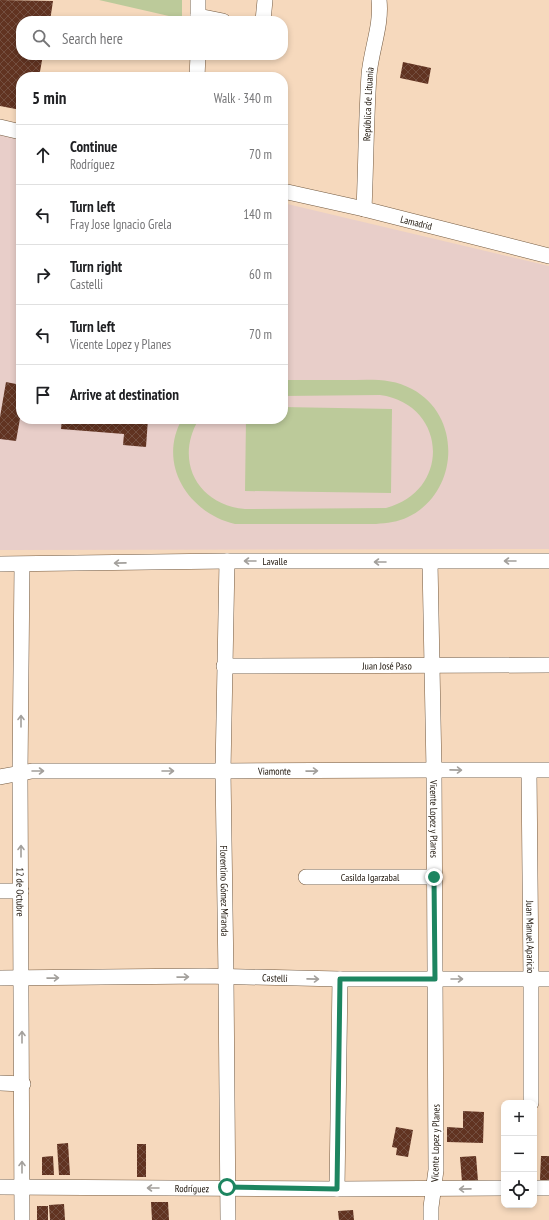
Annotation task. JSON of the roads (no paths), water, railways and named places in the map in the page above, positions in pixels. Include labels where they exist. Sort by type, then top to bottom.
[{"type":"street","points":[[198,0],[198,16]]},
{"type":"street","points":[[263,16],[265,0]]},
{"type":"street","name":"República de Lituania","points":[[364,209],[369,75],[380,8],[378,0]]},
{"type":"street","points":[[198,60],[198,72]]},
{"type":"street","points":[[0,127],[16,131]]},
{"type":"street","name":"Lamadrid","points":[[288,192],[364,209],[549,256]]},
{"type":"street","name":"Lavalle","points":[[0,564],[22,565],[227,561],[549,561]]},
{"type":"street","name":"Florentino Gómez Miranda","points":[[227,561],[223,771],[228,1220]]},
{"type":"street","name":"Vicente Lopez y Planes","points":[[430,562],[434,770],[436,1170],[431,1207],[431,1220]]},
{"type":"street","name":"12 de Octubre","points":[[22,565],[20,774],[22,1220]]},
{"type":"street","name":"Juan José Paso","points":[[224,666],[549,665]]},
{"type":"street","name":"Viamonte","points":[[0,777],[32,771],[549,770]]},
{"type":"street","name":"Juan Manuel Aparicio","points":[[529,771],[531,1100]]},
{"type":"street","name":"Casilda Igarzabal","points":[[306,877],[434,877]]},
{"type":"street","points":[[0,891],[21,891]]},
{"type":"street","name":"Castelli","points":[[0,978],[226,977],[340,979],[549,979]]},
{"type":"street","points":[[337,1189],[340,979]]},
{"type":"street","points":[[0,1083],[22,1084]]},
{"type":"street","name":"Rodríguez","points":[[0,1187],[227,1187],[337,1189],[501,1188]]},
{"type":"street","points":[[537,1188],[549,1188]]}]
